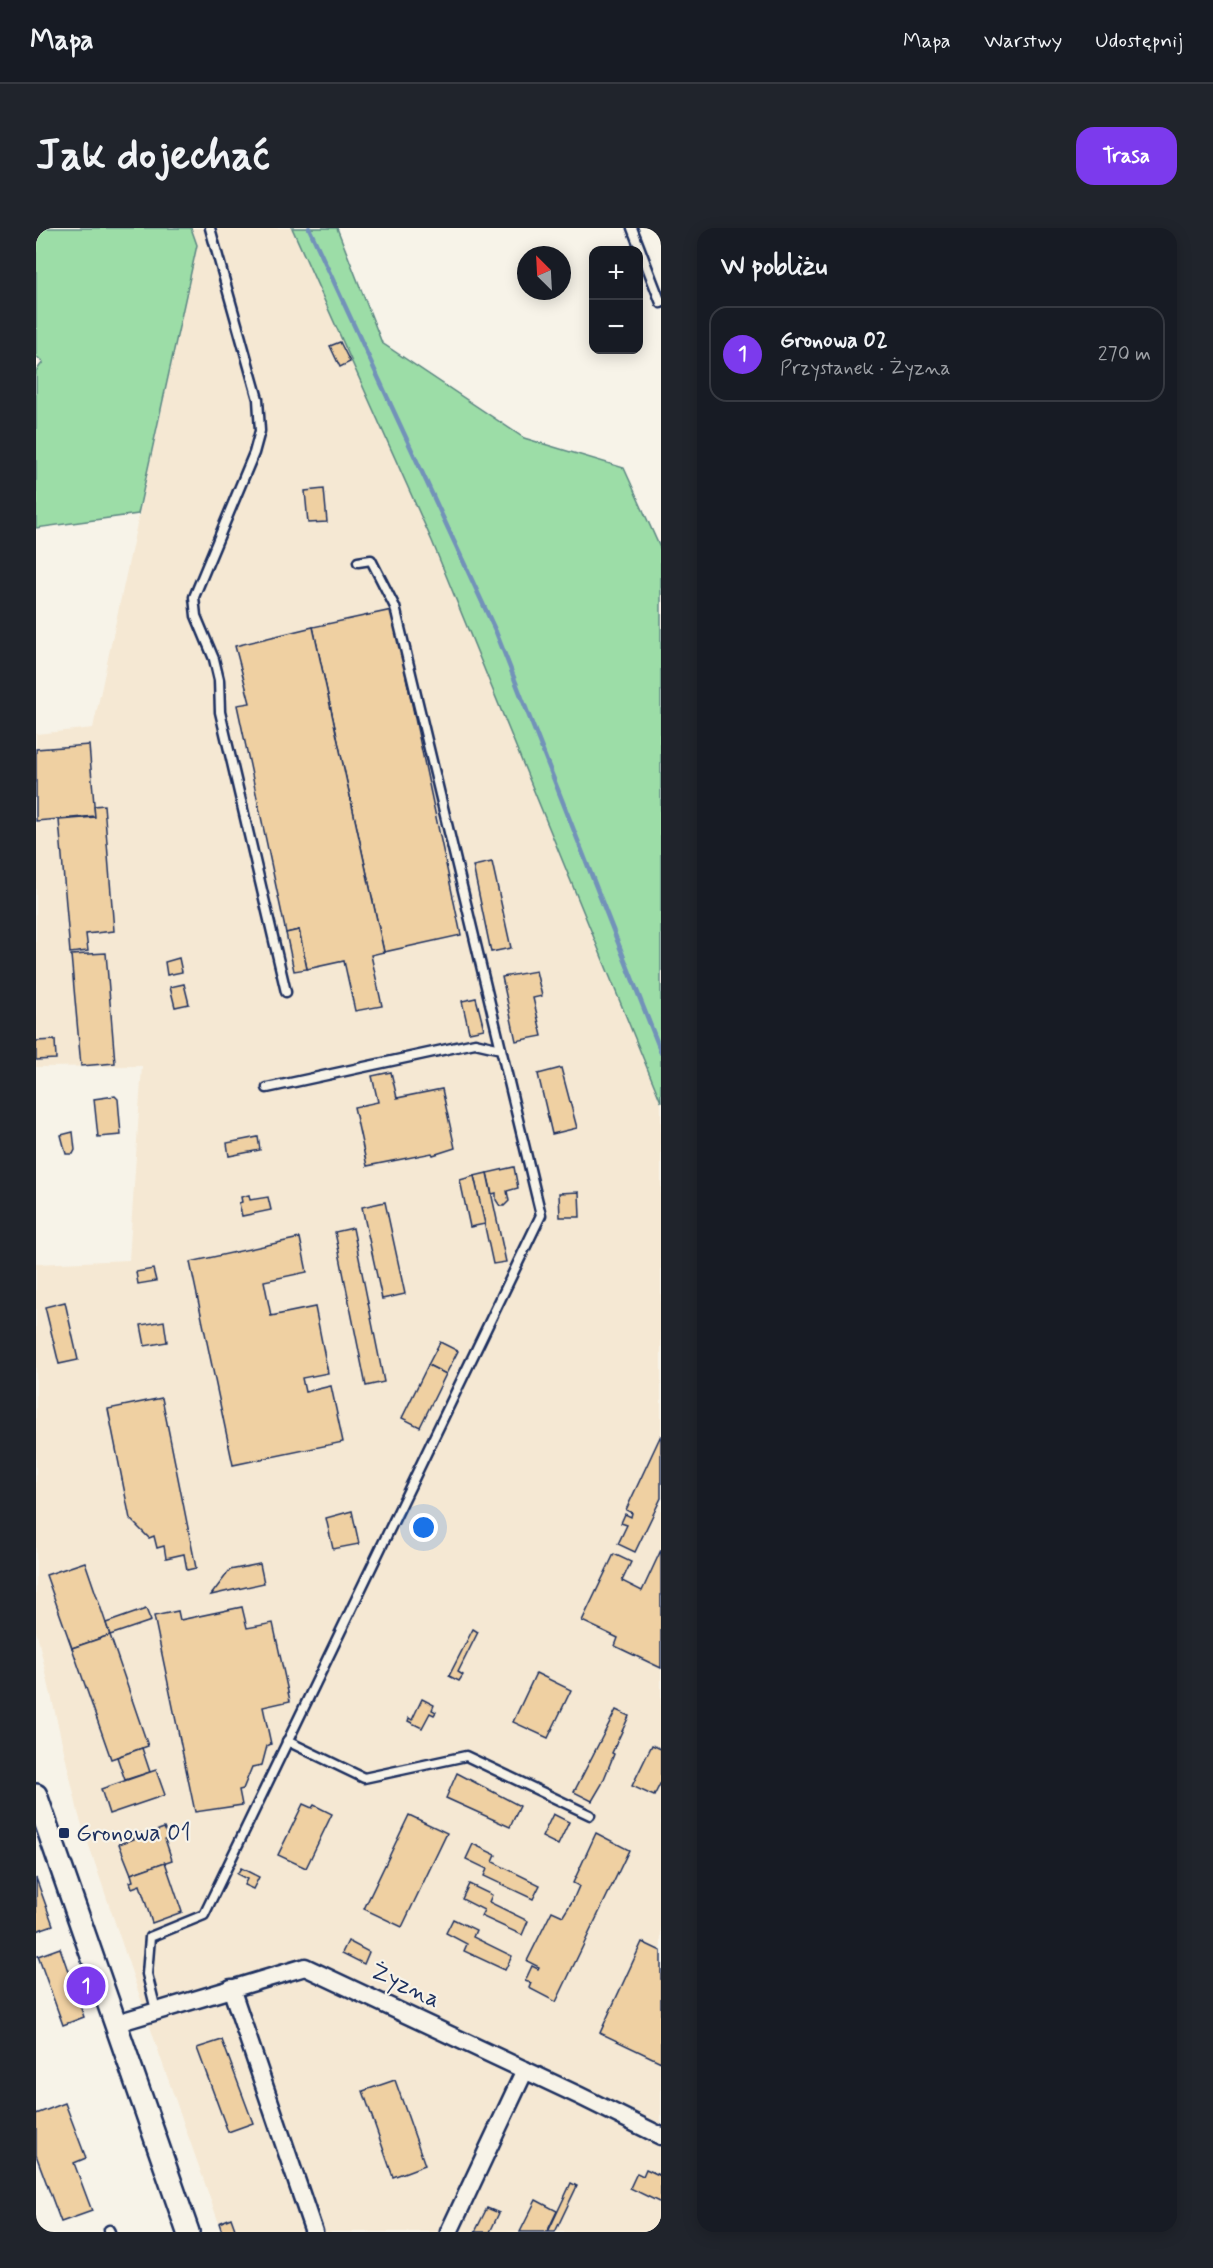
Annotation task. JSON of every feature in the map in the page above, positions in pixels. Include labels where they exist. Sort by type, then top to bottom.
[{"type":"street","points":[[36,1795],[40,1822],[117,2023],[188,2232]]},
{"type":"street","name":"Żyzna","points":[[117,2023],[305,1967],[661,2136]]},
{"type":"street","points":[[231,1988],[314,2232]]},
{"type":"street","points":[[449,2232],[525,2070]]},
{"type":"lane","points":[[210,228],[258,399],[260,430],[254,453],[195,597],[196,616],[214,659],[219,680],[220,712],[286,992]]},
{"type":"lane","points":[[632,228],[661,303]]},
{"type":"lane","points":[[156,2010],[147,1974],[150,1937],[204,1915],[541,1215],[395,607],[371,560],[358,562]]},
{"type":"lane","points":[[267,1088],[475,1043],[501,1049]]},
{"type":"lane","points":[[287,1741],[364,1778],[466,1756],[590,1815]]},
{"type":"shaded area","points":[[191,228],[292,228],[432,541],[661,1102],[661,2232],[222,2232],[79,1816],[36,1630],[36,1264],[129,1260],[142,1066],[36,1067],[36,734],[93,728],[197,245]]},
{"type":"green space","points":[[36,228],[191,228],[197,245],[138,514],[36,528],[36,371],[43,362],[36,356]]},
{"type":"green space","points":[[292,228],[337,228],[382,343],[524,438],[624,468],[661,550],[661,1102],[432,541]]},
{"type":"building","points":[[340,342],[350,362],[340,367],[330,346]]},
{"type":"building","points":[[324,489],[327,522],[308,523],[305,491]]},
{"type":"building","points":[[392,610],[461,935],[384,952],[313,627]]},
{"type":"building","points":[[313,627],[384,952],[371,955],[382,1006],[355,1011],[344,961],[307,969],[299,930],[286,933],[237,705],[250,703],[235,646]]},
{"type":"building","points":[[89,745],[95,816],[36,821],[36,749]]},
{"type":"building","points":[[104,805],[114,931],[86,934],[88,951],[70,953],[59,820],[95,817],[94,806]]},
{"type":"building","points":[[492,862],[511,948],[491,952],[473,866]]},
{"type":"building","points":[[299,930],[307,969],[294,971],[286,933]]},
{"type":"building","points":[[106,953],[115,1063],[81,1066],[71,955]]},
{"type":"building","points":[[179,958],[182,972],[167,975],[165,962]]},
{"type":"building","points":[[536,971],[542,996],[533,998],[542,1036],[516,1041],[502,977]]},
{"type":"building","points":[[184,984],[189,1004],[175,1007],[170,987]]},
{"type":"building","points":[[476,998],[484,1029],[469,1032],[462,1001]]},
{"type":"building","points":[[55,1040],[56,1059],[36,1060],[36,1041]]},
{"type":"building","points":[[561,1068],[577,1128],[552,1134],[538,1074]]},
{"type":"building","points":[[391,1072],[397,1098],[442,1089],[455,1148],[433,1155],[432,1153],[367,1166],[354,1107],[378,1102],[372,1076]]},
{"type":"building","points":[[115,1096],[118,1099],[121,1135],[98,1137],[94,1099]]},
{"type":"building","points":[[73,1132],[75,1150],[73,1154],[66,1154],[61,1135]]},
{"type":"building","points":[[258,1137],[260,1150],[229,1156],[227,1143]]},
{"type":"building","points":[[514,1167],[518,1188],[507,1191],[509,1201],[504,1206],[500,1206],[496,1200],[496,1193],[492,1194],[487,1173]]},
{"type":"building","points":[[487,1173],[506,1262],[493,1264],[474,1176]]},
{"type":"building","points":[[474,1176],[485,1224],[470,1227],[460,1180]]},
{"type":"building","points":[[579,1192],[580,1217],[560,1217],[559,1193]]},
{"type":"building","points":[[249,1195],[250,1200],[268,1197],[271,1210],[242,1216],[239,1203],[242,1202],[241,1197]]},
{"type":"building","points":[[385,1202],[405,1294],[382,1299],[362,1207]]},
{"type":"building","points":[[353,1228],[384,1382],[366,1386],[335,1232]]},
{"type":"building","points":[[300,1238],[307,1272],[264,1281],[271,1316],[315,1307],[328,1373],[302,1378],[305,1392],[331,1386],[343,1442],[233,1465],[190,1262]]},
{"type":"building","points":[[153,1269],[156,1281],[138,1284],[136,1272]]},
{"type":"building","points":[[65,1302],[78,1360],[59,1364],[45,1307]]},
{"type":"building","points":[[164,1321],[167,1342],[145,1346],[141,1325]]},
{"type":"building","points":[[440,1342],[458,1351],[446,1374],[428,1365]]},
{"type":"building","points":[[428,1365],[446,1374],[420,1427],[402,1418]]},
{"type":"building","points":[[162,1398],[196,1568],[187,1570],[184,1554],[166,1558],[164,1546],[157,1548],[154,1536],[149,1538],[130,1519],[108,1409]]},
{"type":"building","points":[[661,1435],[661,1498],[635,1552],[618,1544],[627,1525],[621,1523],[625,1514],[631,1517],[632,1513],[626,1510]]},
{"type":"building","points":[[352,1511],[359,1544],[333,1549],[326,1518]]},
{"type":"building","points":[[661,1550],[661,1668],[615,1646],[618,1638],[582,1621],[614,1554],[631,1562],[622,1581],[642,1591]]},
{"type":"building","points":[[85,1562],[110,1635],[72,1648],[46,1575]]},
{"type":"building","points":[[260,1564],[264,1583],[211,1595],[230,1570]]},
{"type":"building","points":[[242,1607],[247,1628],[273,1623],[290,1701],[263,1707],[271,1744],[267,1746],[262,1765],[252,1767],[243,1789],[239,1790],[242,1805],[195,1812],[154,1616],[178,1611],[180,1620]]},
{"type":"building","points":[[146,1609],[151,1621],[110,1635],[106,1623]]},
{"type":"building","points":[[473,1629],[478,1632],[458,1672],[463,1675],[459,1681],[449,1676]]},
{"type":"building","points":[[110,1635],[148,1746],[111,1759],[72,1648]]},
{"type":"building","points":[[536,1673],[571,1690],[548,1738],[513,1722]]},
{"type":"building","points":[[422,1699],[434,1705],[432,1710],[436,1712],[434,1715],[430,1713],[422,1728],[408,1721],[409,1718],[412,1720]]},
{"type":"building","points":[[616,1710],[629,1716],[612,1753],[614,1754],[602,1784],[592,1801],[574,1792]]},
{"type":"building","points":[[652,1745],[661,1749],[661,1782],[654,1796],[632,1786]]},
{"type":"building","points":[[142,1748],[150,1772],[125,1780],[117,1757]]},
{"type":"building","points":[[156,1770],[165,1795],[109,1814],[101,1789]]},
{"type":"building","points":[[457,1773],[520,1806],[510,1827],[446,1798]]},
{"type":"building","points":[[303,1804],[312,1808],[314,1805],[332,1814],[306,1868],[278,1855]]},
{"type":"building","points":[[553,1814],[569,1822],[558,1845],[542,1837]]},
{"type":"building","points":[[409,1815],[447,1833],[402,1927],[364,1909]]},
{"type":"building","points":[[164,1828],[172,1860],[131,1874],[119,1844],[134,1839],[133,1836],[141,1833],[142,1836]]},
{"type":"building","points":[[596,1833],[629,1850],[556,2002],[529,1988],[531,1983],[525,1981],[532,1966],[538,1969],[539,1967],[527,1961],[552,1911],[563,1916],[573,1900],[579,1886],[573,1883]]},
{"type":"building","points":[[473,1844],[496,1855],[493,1862],[540,1885],[533,1899],[484,1876],[487,1869],[466,1859]]},
{"type":"building","points":[[165,1862],[182,1912],[152,1923],[140,1885],[132,1888],[131,1874]]},
{"type":"building","points":[[241,1868],[259,1877],[253,1889],[244,1885],[247,1879],[237,1874]]},
{"type":"building","points":[[36,1878],[53,1925],[36,1931]]},
{"type":"building","points":[[469,1884],[492,1895],[489,1902],[528,1921],[522,1935],[481,1916],[484,1910],[462,1899]]},
{"type":"building","points":[[453,1919],[476,1930],[473,1937],[512,1956],[505,1970],[464,1951],[467,1944],[446,1933]]},
{"type":"building","points":[[348,1941],[369,1952],[364,1964],[342,1953]]},
{"type":"building","points":[[642,1942],[661,1951],[661,2062],[600,2033]]},
{"type":"building","points":[[60,1948],[84,2017],[63,2025],[38,1956]]},
{"type":"building","points":[[222,2040],[253,2123],[228,2132],[197,2048]]},
{"type":"building","points":[[395,2080],[425,2165],[393,2177],[363,2091]]},
{"type":"building","points":[[65,2103],[86,2158],[74,2163],[92,2211],[61,2222],[36,2155],[36,2114]]},
{"type":"building","points":[[646,2169],[661,2176],[661,2203],[630,2188],[637,2173],[643,2176]]},
{"type":"building","points":[[571,2183],[577,2186],[555,2232],[548,2232]]},
{"type":"building","points":[[536,2200],[557,2211],[547,2232],[520,2232]]},
{"type":"building","points":[[487,2208],[499,2213],[490,2232],[475,2232]]},
{"type":"building","points":[[231,2218],[236,2232],[222,2232],[219,2223]]},
{"type":"waterway","points":[[309,228],[496,632],[661,1052]]},
{"type":"place","name":"Gronowa 01","points":[[64,1833]]},
{"type":"place","name":"Gronowa 02","points":[[86,1986]]}]
